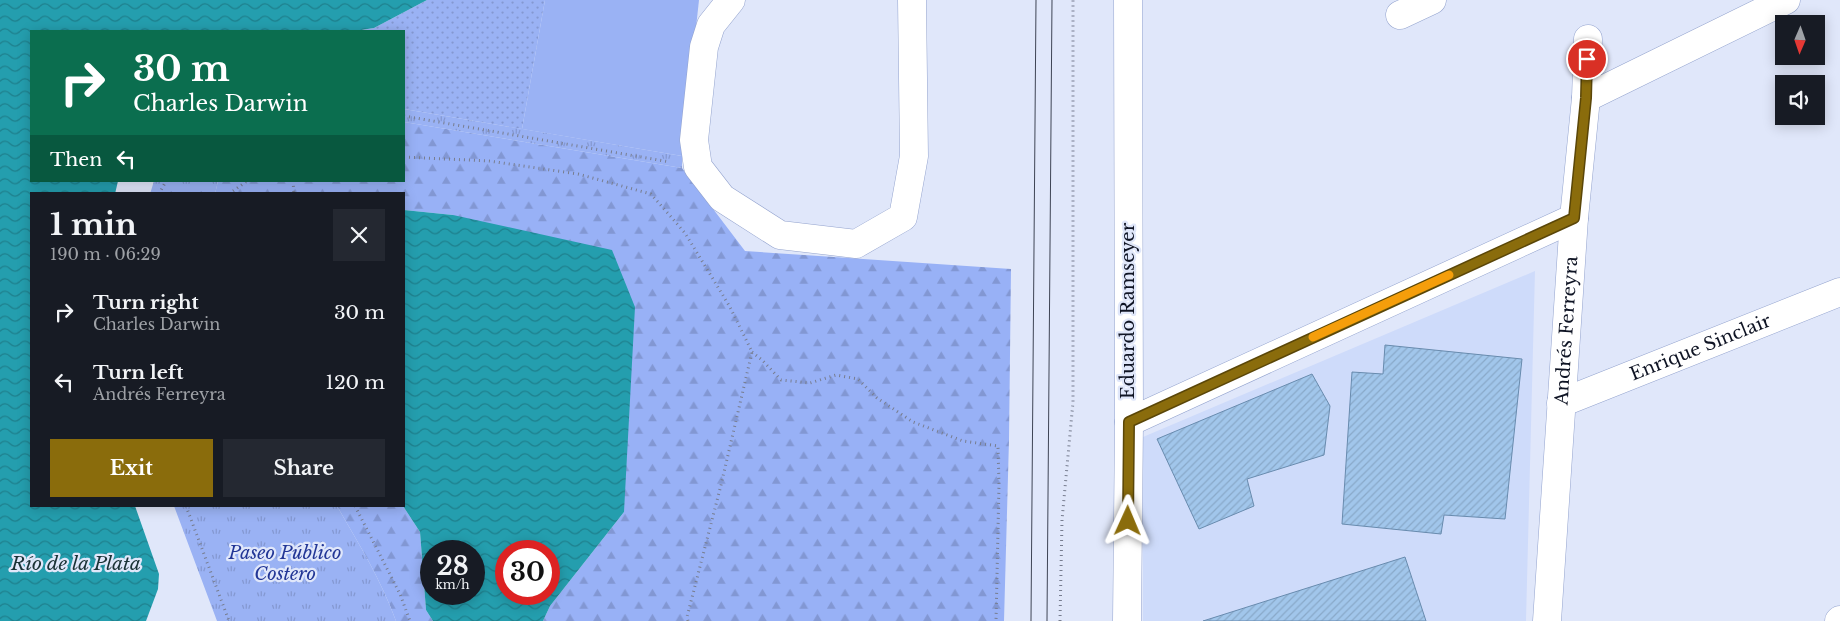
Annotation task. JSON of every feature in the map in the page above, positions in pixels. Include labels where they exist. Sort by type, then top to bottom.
[{"type":"street","points":[[731,0],[711,25],[704,47],[694,140],[698,166],[722,198],[780,235],[856,244],[903,217],[914,156],[912,0]]},
{"type":"street","name":"Eduardo Ramseyer","points":[[1127,621],[1129,422],[1128,0]]},
{"type":"street","points":[[1400,15],[1432,0]]},
{"type":"street","points":[[1586,98],[1786,0]]},
{"type":"street","name":"Andrés Ferreyra","points":[[1547,621],[1574,218],[1586,98],[1588,39]]},
{"type":"street","points":[[1129,422],[1574,218]]},
{"type":"street","name":"Enrique Sinclair","points":[[1561,403],[1840,292]]},
{"type":"path","points":[[1060,621],[1062,520],[1073,402],[1073,0]]},
{"type":"path","points":[[405,116],[698,166]]},
{"type":"path","points":[[405,157],[489,161],[569,173],[651,194],[686,233],[730,307],[752,352],[781,380],[810,383],[836,375],[858,379],[877,398],[914,422],[963,441],[998,446],[1000,484],[996,621]]},
{"type":"path","points":[[232,192],[246,182]]},
{"type":"path","points":[[688,619],[722,485],[752,352]]},
{"type":"path","points":[[186,507],[229,621]]},
{"type":"path","points":[[356,507],[400,594],[410,621]]},
{"type":"shaded area","points":[[1535,271],[1526,621],[1143,621],[1143,437]]},
{"type":"green space","points":[[427,0],[545,0],[522,129],[405,109],[405,30],[362,30],[374,28]]},
{"type":"green space","points":[[545,0],[699,0],[682,156],[522,129]]},
{"type":"green space","points":[[405,109],[682,156],[682,168],[405,122]]},
{"type":"green space","points":[[405,122],[682,168],[745,251],[1011,269],[1004,621],[543,621],[551,605],[560,605],[560,593],[624,512],[453,215],[405,210],[405,192],[215,192],[218,182],[405,182]]},
{"type":"green space","points":[[154,182],[218,182],[215,192],[151,192]]},
{"type":"green space","name":"Paseo Público Costero","points":[[174,507],[338,507],[377,577],[396,621],[217,621]]},
{"type":"green space","points":[[338,507],[404,507],[420,532],[420,605],[426,605],[426,610],[433,621],[396,621],[377,577]]},
{"type":"water","name":"Río de la Plata","points":[[0,0],[427,0],[374,28],[361,30],[30,30],[30,182],[118,182],[115,192],[30,192],[30,507],[135,507],[159,574],[158,589],[146,621],[0,621]]},
{"type":"water","points":[[405,210],[453,215],[612,250],[635,307],[624,512],[560,593],[560,540],[495,540],[495,605],[551,605],[543,621],[433,621],[426,610],[426,605],[485,605],[485,540],[421,540],[420,532],[404,507]]},
{"type":"building","points":[[1385,345],[1522,359],[1505,519],[1444,515],[1441,534],[1342,524],[1352,372],[1383,374]]},
{"type":"building","points":[[1312,374],[1330,406],[1324,455],[1247,479],[1254,506],[1199,529],[1157,439]]},
{"type":"building","points":[[1405,557],[1426,621],[1203,621],[1339,578]]},
{"type":"tram line","points":[[1031,621],[1036,0]]},
{"type":"tram line","points":[[1047,621],[1052,0]]},
{"type":"slow traffic","points":[[1313,337],[1449,275]]},
{"type":"route","points":[[1128,521],[1129,422],[1574,218],[1586,98],[1587,59]]}]
